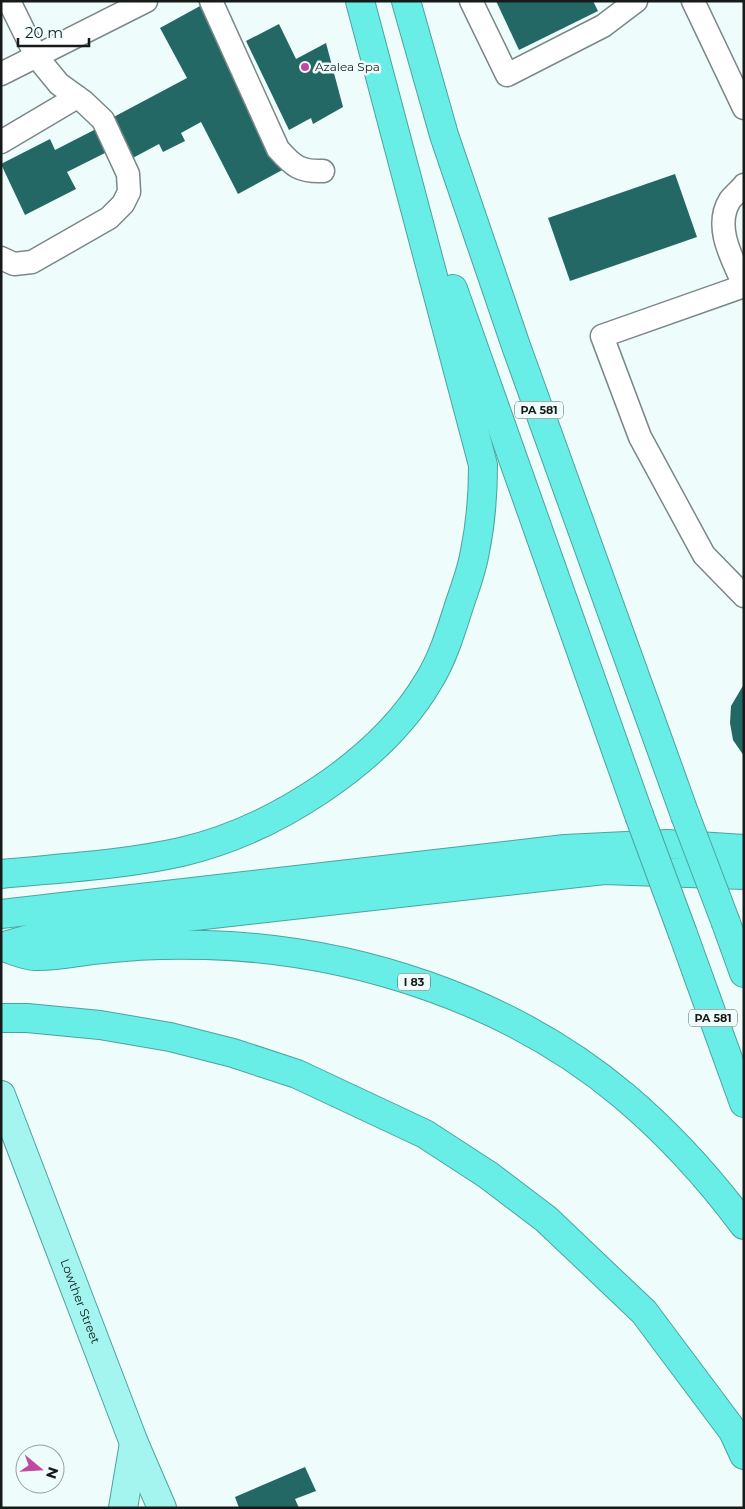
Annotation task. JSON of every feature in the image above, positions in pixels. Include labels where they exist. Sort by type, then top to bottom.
[{"type":"highway","name":"PA 581","points":[[360,1],[378,75],[639,815],[744,1103]]},
{"type":"highway","name":"PA 581","points":[[406,1],[450,154],[516,346],[744,973]]},
{"type":"highway","points":[[1,874],[97,864],[182,852],[241,832],[285,813],[326,787],[371,750],[414,704],[429,682],[448,642],[475,553],[482,498],[483,465],[378,75]]},
{"type":"highway","points":[[1,914],[566,849],[667,844],[744,849]]},
{"type":"highway","points":[[2,947],[53,932],[604,870],[744,875]]},
{"type":"highway","name":"I 83","points":[[2,947],[34,956],[134,946],[207,945],[275,950],[349,963],[409,980],[518,1025],[579,1062],[624,1096],[673,1143],[720,1193],[744,1225]]},
{"type":"highway","points":[[1,1018],[27,1018],[100,1025],[170,1037],[233,1053],[297,1074],[424,1134],[488,1175],[546,1219],[644,1312],[733,1431],[744,1455]]},
{"type":"main road","name":"Lowther Street","points":[[1,1095],[134,1443],[162,1508]]},
{"type":"main road","points":[[123,1508],[134,1443]]},
{"type":"street","points":[[1,258],[14,264],[32,262],[109,218],[123,204],[129,192],[128,174],[103,120],[78,97],[59,84],[36,56],[9,1]]},
{"type":"street","points":[[1,74],[146,1]]},
{"type":"street","points":[[211,1],[278,149],[292,165],[309,172],[324,171]]},
{"type":"street","points":[[471,1],[507,75],[603,26],[636,1]]},
{"type":"street","points":[[693,1],[744,108]]},
{"type":"street","points":[[1,142],[78,97]]},
{"type":"street","points":[[744,185],[730,200],[724,218],[725,238],[744,285],[602,336],[640,437],[704,555],[744,596]]},
{"type":"building","points":[[496,1],[593,1],[598,11],[519,50]]},
{"type":"building","points":[[200,6],[286,168],[238,194],[201,122],[181,133],[185,141],[163,152],[159,144],[129,160],[108,120],[187,78],[160,28]]},
{"type":"building","points":[[279,24],[296,59],[326,43],[343,107],[313,124],[311,118],[289,130],[246,41]]},
{"type":"building","points":[[98,128],[109,151],[67,172],[76,189],[25,215],[1,164],[50,139],[55,150]]},
{"type":"building","points":[[675,174],[697,237],[570,281],[548,218]]},
{"type":"building","points":[[744,684],[744,756],[733,740],[730,723],[731,706]]},
{"type":"building","points":[[305,1467],[316,1491],[295,1499],[299,1508],[239,1508],[235,1497]]},
{"type":"place","name":"Azalea Spa","points":[[305,67]]}]
